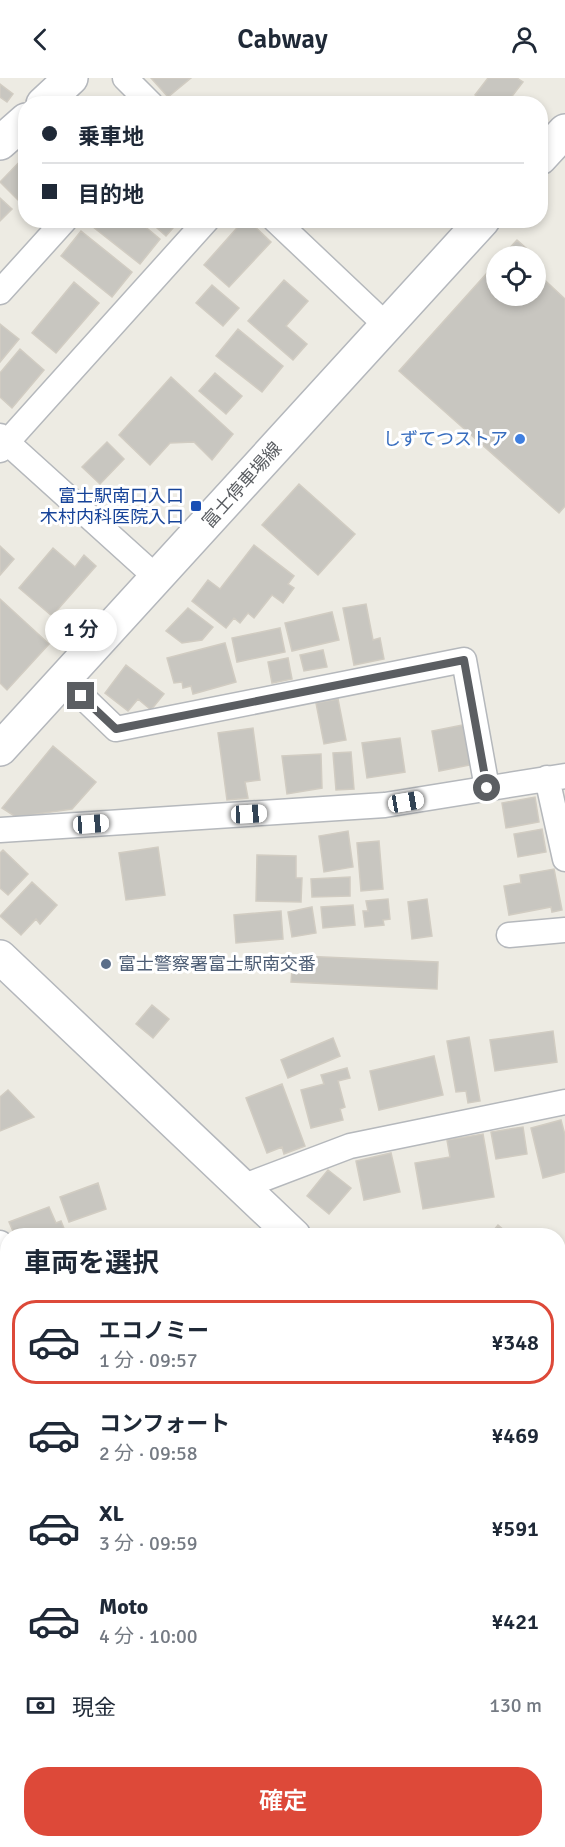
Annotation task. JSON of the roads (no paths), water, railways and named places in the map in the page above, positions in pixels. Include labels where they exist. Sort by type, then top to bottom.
[{"type":"main road","points":[[52,96],[71,78]]},
{"type":"main road","points":[[0,143],[18,127]]},
{"type":"main road","points":[[548,149],[565,131]]},
{"type":"main road","name":"富士停車場線","points":[[0,749],[476,228]]},
{"type":"main road","points":[[0,957],[286,1228]]},
{"type":"street","points":[[124,78],[143,96]]},
{"type":"street","points":[[0,292],[58,228]]},
{"type":"street","points":[[156,578],[2,443],[200,228]]},
{"type":"street","points":[[283,228],[387,326]]},
{"type":"street","points":[[64,679],[116,729],[464,660],[487,788]]},
{"type":"street","points":[[0,830],[385,805],[556,777],[565,859]]},
{"type":"street","points":[[509,935],[565,930]]},
{"type":"street","points":[[242,1187],[350,1146],[565,1102]]},
{"type":"place","name":"しずてつストア","points":[[520,439]]},
{"type":"place","name":"富士駅南口入口 木村内科医院入口","points":[[196,506]]},
{"type":"place","name":"富士警察署富士駅南交番","points":[[106,964]]}]
